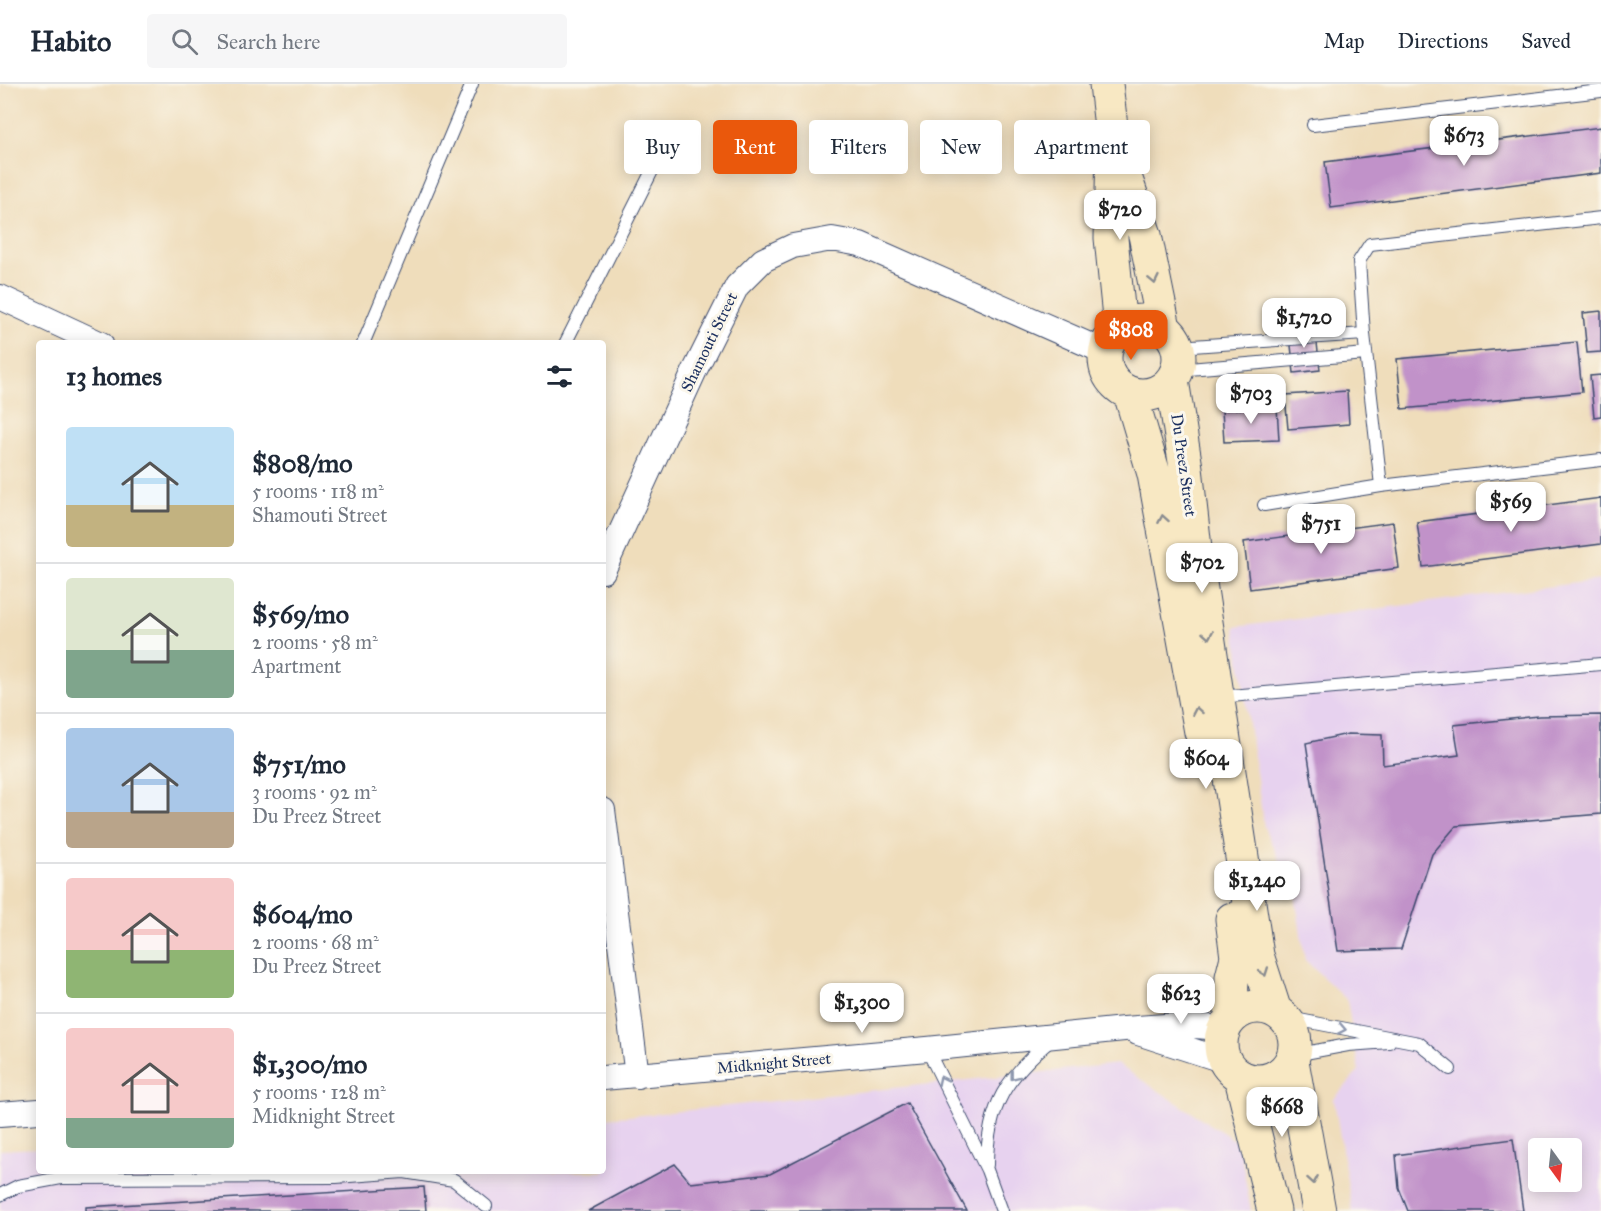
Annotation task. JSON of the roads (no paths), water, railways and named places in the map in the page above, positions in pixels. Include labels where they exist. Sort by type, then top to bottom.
[{"type":"street","name":"Du Preez Street","points":[[1106,84],[1110,120]]},
{"type":"street","name":"Du Preez Street","points":[[1112,174],[1113,340]]},
{"type":"street","name":"Du Preez Street","points":[[1124,174],[1145,235],[1173,356],[1218,698],[1257,955],[1280,1014]]},
{"type":"street","name":"Shamouti Street","points":[[606,564],[690,380],[737,286],[763,260],[793,246],[832,239],[860,244],[1113,340]]},
{"type":"street","points":[[0,297],[92,340]]},
{"type":"street","points":[[1131,322],[1154,323],[1173,356],[1163,388],[1141,395],[1130,393],[1119,387],[1111,379],[1106,368],[1113,340],[1131,322]]},
{"type":"street","name":"Du Preez Street","points":[[1130,393],[1154,474],[1215,810],[1238,957],[1232,977],[1228,1023]]},
{"type":"street","points":[[606,833],[637,1076]]},
{"type":"street","points":[[1274,1211],[1233,1070],[1221,1050],[1221,1039],[1228,1023],[1241,1011],[1252,1007],[1264,1007],[1280,1014],[1295,1035],[1293,1058],[1319,1211]]},
{"type":"street","name":"Midknight Street","points":[[606,1078],[1124,1029],[1228,1023]]},
{"type":"street","name":"Midknight Street","points":[[1124,1029],[1233,1070]]},
{"type":"street","points":[[1233,1070],[1252,1081],[1264,1081],[1285,1071],[1293,1058]]},
{"type":"street","points":[[0,1114],[36,1111]]},
{"type":"lane","points":[[365,340],[472,84]]},
{"type":"lane","points":[[1313,125],[1601,91]]},
{"type":"lane","points":[[567,340],[650,174]]},
{"type":"lane","points":[[1381,486],[1364,334],[1359,261],[1370,243],[1601,218]]},
{"type":"lane","points":[[1173,356],[1274,341],[1364,334]]},
{"type":"lane","points":[[1274,341],[1276,361]]},
{"type":"lane","points":[[1173,356],[1276,361],[1366,354]]},
{"type":"lane","points":[[1264,505],[1381,486],[1601,460]]},
{"type":"lane","points":[[1218,698],[1601,664]]},
{"type":"lane","points":[[1280,1014],[1419,1043],[1450,1069]]},
{"type":"lane","points":[[987,1170],[987,1147],[999,1099],[1009,1081],[1026,1060],[1056,1036]]},
{"type":"lane","points":[[1293,1058],[1348,1045],[1405,1041]]},
{"type":"lane","points":[[927,1049],[987,1170],[1002,1211]]},
{"type":"lane","points":[[0,1195],[18,1186],[61,1178],[336,1177],[377,1174]]},
{"type":"lane","points":[[416,1174],[454,1180],[486,1206]]}]
